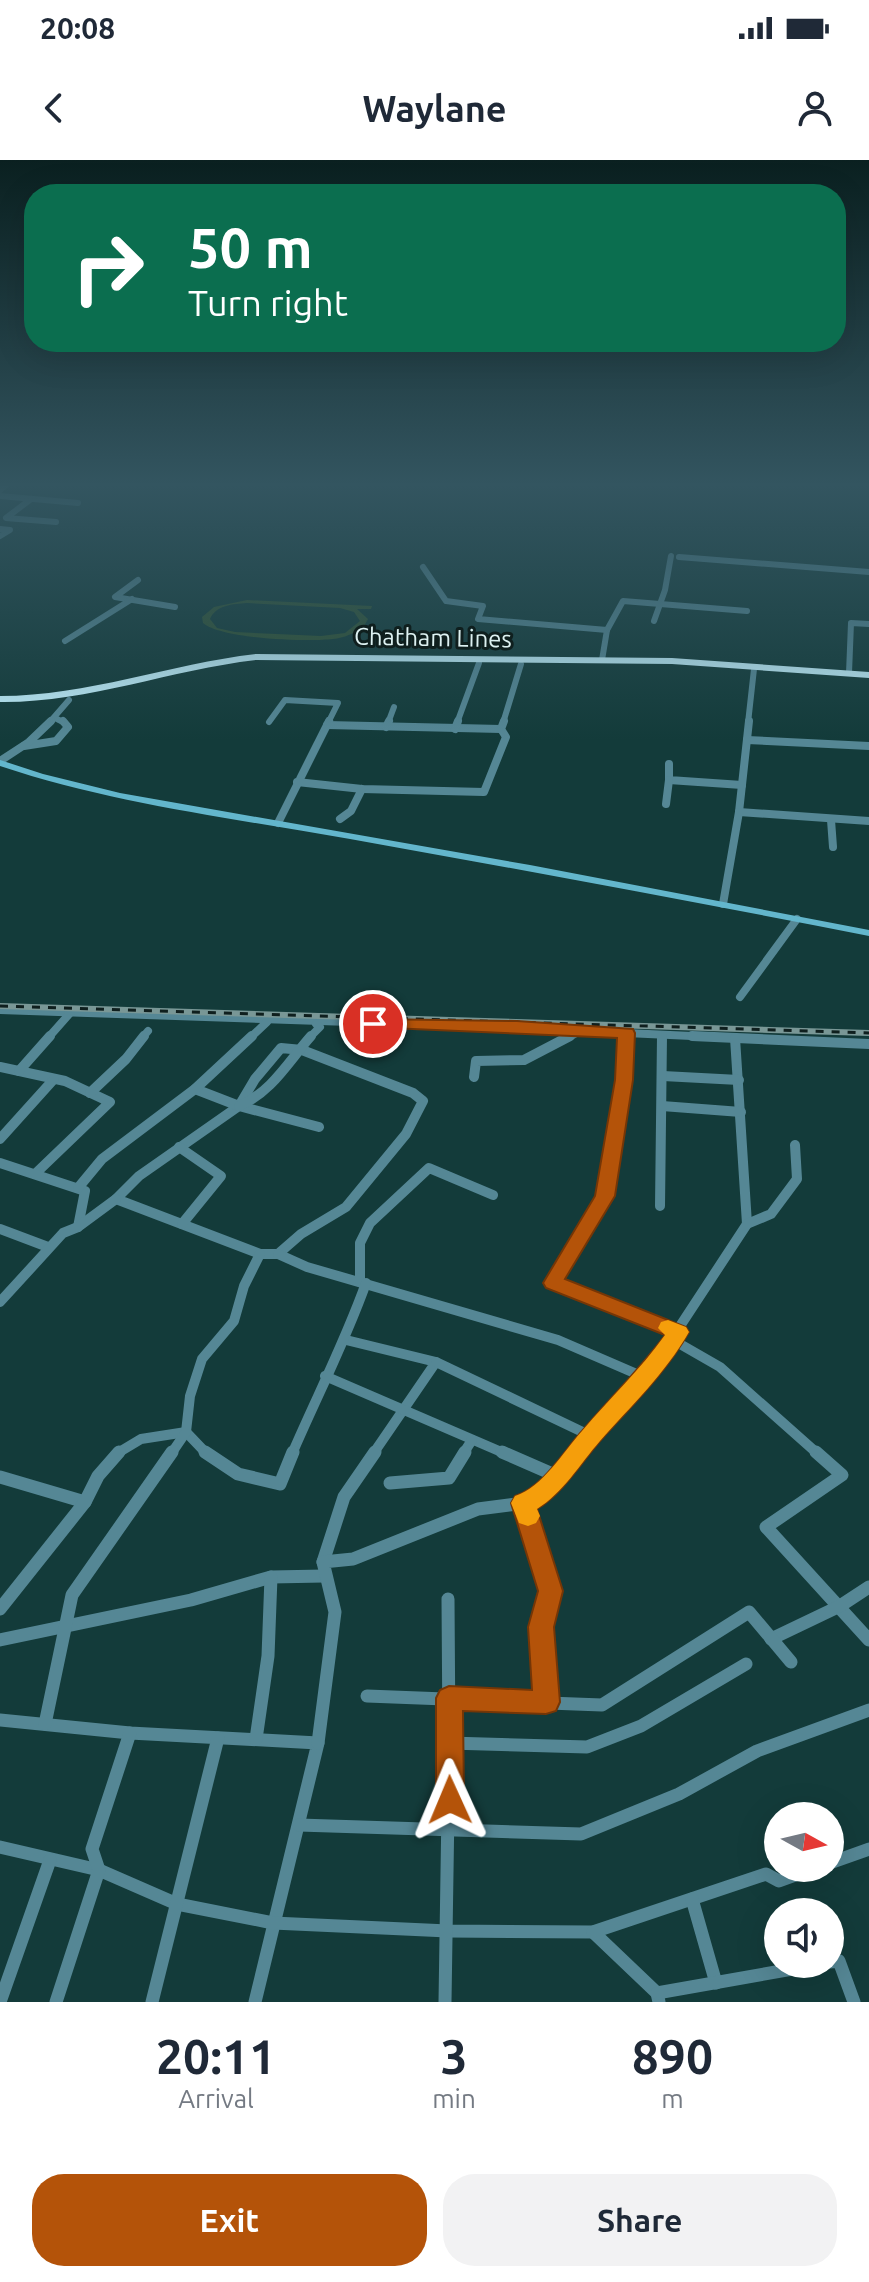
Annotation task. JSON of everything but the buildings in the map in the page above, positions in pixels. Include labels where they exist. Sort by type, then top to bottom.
[{"type":"highway","name":"Chatham Lines","points":[[0,701],[53,699],[244,658],[549,662],[869,676]]},
{"type":"highway","name":"Chatham Lines","points":[[0,701],[35,704],[69,700],[246,661],[521,664],[672,661],[869,676]]},
{"type":"street","points":[[424,568],[446,601],[483,606],[478,619],[607,630]]},
{"type":"street","points":[[654,621],[671,568]]},
{"type":"street","points":[[820,568],[869,572]]},
{"type":"street","points":[[138,580],[115,597],[175,607]]},
{"type":"street","points":[[65,641],[132,599]]},
{"type":"street","points":[[602,660],[607,630],[623,601],[747,611]]},
{"type":"street","points":[[849,673],[851,623],[869,624]]},
{"type":"street","points":[[455,729],[479,663]]},
{"type":"street","points":[[297,782],[362,789],[484,792],[506,737],[501,729],[521,664]]},
{"type":"street","points":[[723,904],[739,812],[754,669]]},
{"type":"street","points":[[0,762],[24,746],[55,718],[69,700]]},
{"type":"street","points":[[269,722],[285,700],[338,703],[278,823]]},
{"type":"street","points":[[386,727],[394,707]]},
{"type":"street","points":[[24,746],[47,746],[63,735],[68,727],[62,719],[55,718]]},
{"type":"street","points":[[327,725],[501,729]]},
{"type":"street","points":[[747,740],[869,746]]},
{"type":"street","points":[[0,762],[44,779],[869,933]]},
{"type":"street","points":[[666,804],[669,764]]},
{"type":"street","points":[[669,780],[742,785]]},
{"type":"street","points":[[340,819],[351,811],[362,789]]},
{"type":"street","points":[[739,812],[869,821]]},
{"type":"street","points":[[831,820],[833,847]]},
{"type":"street","points":[[740,997],[797,919]]},
{"type":"street","points":[[0,1010],[315,1023],[517,1026],[662,1036],[869,1044]]},
{"type":"street","points":[[19,1071],[71,1012]]},
{"type":"street","points":[[78,1188],[102,1159],[195,1089],[268,1021]]},
{"type":"street","points":[[2,1297],[63,1233],[78,1227],[116,1199],[139,1176],[179,1147],[239,1106],[254,1102],[320,1027],[315,1023]]},
{"type":"street","points":[[474,1077],[476,1061],[524,1060],[582,1030]]},
{"type":"street","points":[[90,1093],[126,1059],[148,1031]]},
{"type":"street","points":[[626,1033],[624,1080],[605,1196],[553,1283],[676,1336],[720,1367],[842,1475],[766,1527],[869,1640]]},
{"type":"street","points":[[660,1206],[662,1036]]},
{"type":"street","points":[[735,1038],[747,1224]]},
{"type":"street","points":[[239,1106],[255,1079],[281,1048],[302,1050],[413,1093],[423,1101],[406,1134],[346,1207],[301,1234],[278,1254]]},
{"type":"street","points":[[0,1067],[54,1079],[110,1102],[35,1174]]},
{"type":"street","points":[[663,1076],[739,1080]]},
{"type":"street","points":[[0,1139],[54,1079]]},
{"type":"street","points":[[195,1089],[239,1106],[319,1127]]},
{"type":"street","points":[[662,1106],[741,1112]]},
{"type":"street","points":[[0,1640],[191,1600],[271,1577],[323,1569],[478,1509],[532,1502],[646,1378],[747,1224],[771,1214],[797,1179],[795,1145]]},
{"type":"street","points":[[179,1147],[221,1176],[182,1224]]},
{"type":"street","points":[[0,1163],[85,1191],[78,1227]]},
{"type":"street","points":[[186,1432],[209,1459],[248,1477],[280,1484],[325,1376],[346,1340],[363,1283],[360,1243],[370,1223],[429,1168],[493,1195]]},
{"type":"street","points":[[116,1199],[260,1254],[278,1254],[307,1267],[558,1340],[646,1378]]},
{"type":"street","points":[[0,1229],[48,1247]]},
{"type":"street","points":[[45,1724],[72,1595],[186,1432],[190,1396],[202,1359],[234,1321],[244,1286],[260,1254]]},
{"type":"street","points":[[346,1340],[436,1362],[591,1436]]},
{"type":"street","points":[[255,2002],[318,1743],[335,1612],[323,1569],[344,1497],[436,1362]]},
{"type":"street","points":[[325,1376],[557,1476]]},
{"type":"street","points":[[0,1609],[85,1502],[98,1476],[117,1453],[141,1439],[186,1432]]},
{"type":"street","points":[[390,1483],[449,1478],[472,1440]]},
{"type":"street","points":[[0,1477],[85,1502]]},
{"type":"street","points":[[523,1503],[550,1591],[541,1627],[546,1702]]},
{"type":"street","points":[[256,1739],[268,1656],[271,1577]]},
{"type":"street","points":[[771,1639],[840,1606],[869,1587]]},
{"type":"street","points":[[445,2002],[450,1828],[448,1599]]},
{"type":"street","points":[[367,1696],[610,1703],[749,1612],[791,1662]]},
{"type":"street","points":[[449,1743],[587,1747],[641,1726],[746,1664]]},
{"type":"street","points":[[299,1825],[581,1834],[679,1794],[757,1751],[869,1710]]},
{"type":"street","points":[[0,1720],[130,1733],[318,1743]]},
{"type":"street","points":[[56,2002],[99,1870],[92,1849],[130,1733]]},
{"type":"street","points":[[152,2002],[218,1738]]},
{"type":"street","points":[[0,1847],[99,1870],[177,1904],[273,1923],[448,1931],[593,1932],[764,1875]]},
{"type":"street","points":[[844,1858],[869,1849]]},
{"type":"street","points":[[0,2002],[50,1860]]},
{"type":"street","points":[[692,1899],[716,1983]]},
{"type":"street","points":[[593,1932],[658,1998],[764,1974]]},
{"type":"street","points":[[844,1975],[854,2002]]},
{"type":"green space","points":[[247,600],[372,606],[371,609],[357,609],[368,619],[363,628],[345,636],[321,640],[227,633],[203,623],[202,617],[214,607]],"holes":[[[242,603],[340,608],[354,612],[360,621],[345,633],[321,636],[235,632],[217,628],[210,619],[221,608]]]},
{"type":"railway","points":[[0,1006],[869,1033]]},
{"type":"slow traffic","points":[[528,1516],[523,1503],[532,1502],[646,1378],[678,1332],[668,1328]]},
{"type":"route","points":[[373,1024],[517,1026],[626,1033],[624,1080],[605,1196],[553,1283],[678,1332],[646,1378],[567,1466],[532,1502],[523,1503],[550,1591],[541,1627],[546,1702],[449,1698],[450,1800]]}]
